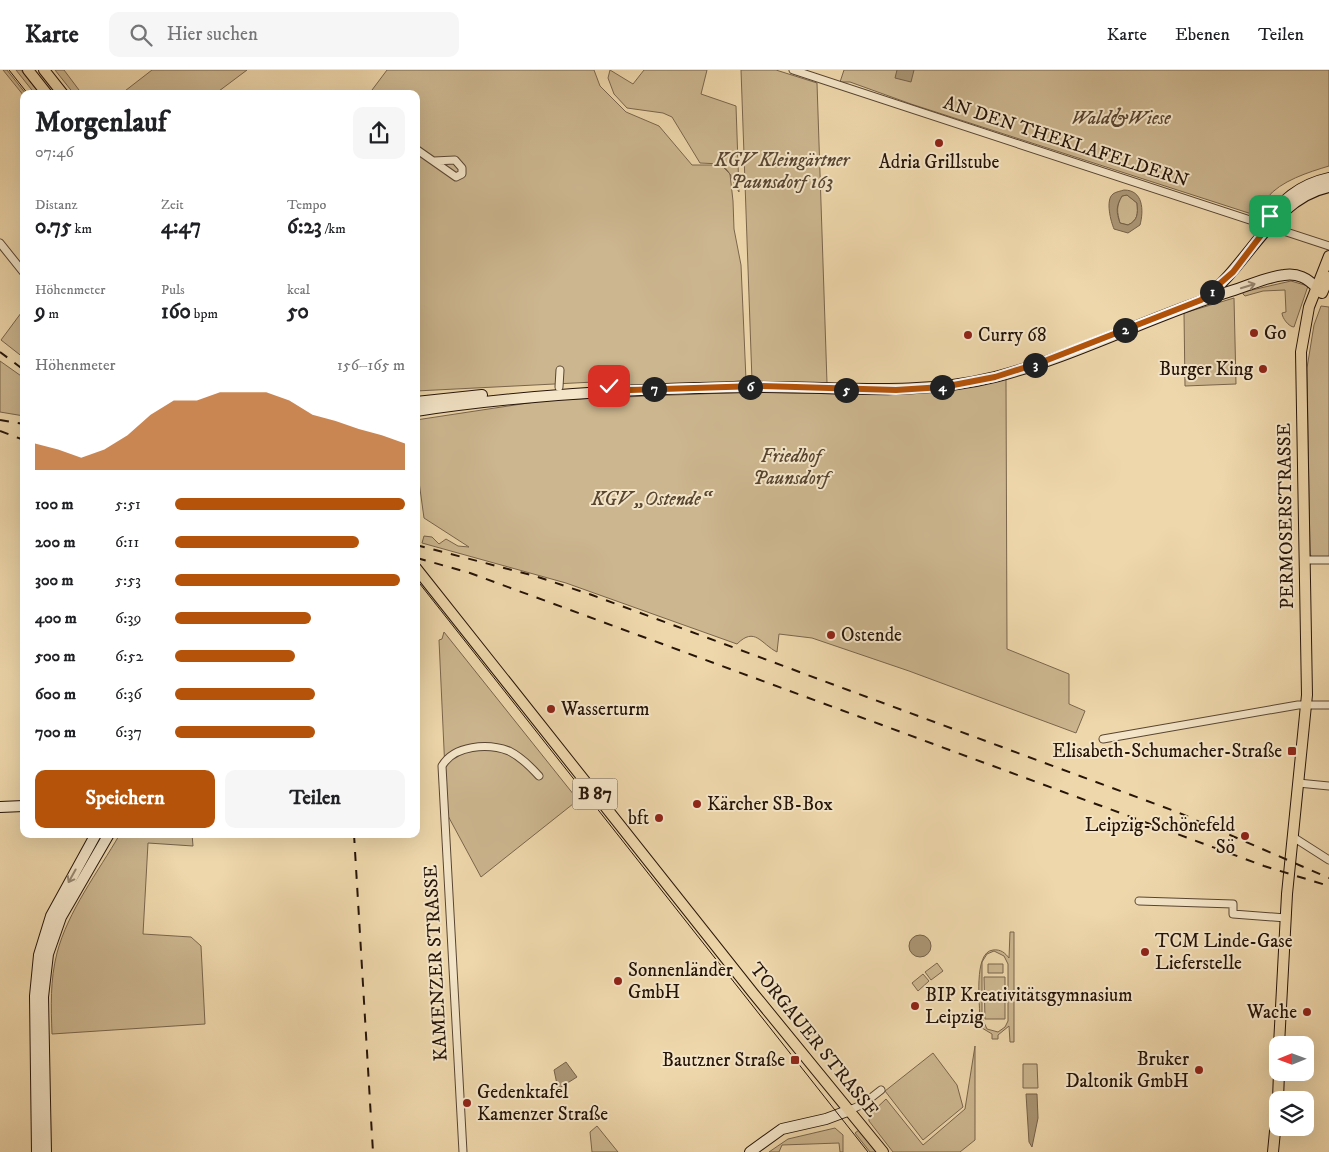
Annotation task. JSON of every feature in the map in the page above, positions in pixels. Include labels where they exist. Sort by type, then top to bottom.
[{"type":"main road","points":[[28,70],[44,90]]},
{"type":"main road","points":[[44,70],[60,90]]},
{"type":"main road","points":[[1201,300],[1233,272],[1269,225],[1281,203],[1308,185],[1329,178]]},
{"type":"main road","points":[[1269,225],[1299,200],[1320,189],[1329,187]]},
{"type":"main road","name":"PERMOSERSTRASSE","points":[[1279,1036],[1286,918],[1306,705],[1301,369],[1309,307],[1329,256]]},
{"type":"main road","points":[[420,410],[543,395],[630,390],[758,386],[878,390],[943,387],[995,377],[1042,362],[1201,300],[1285,275],[1301,276],[1317,288]]},
{"type":"main road","name":"PERMOSERSTRASSE","points":[[1305,327],[1329,277]]},
{"type":"main road","points":[[420,402],[559,387],[609,386],[630,390]]},
{"type":"main road","name":"TORGAUER STRASSE","points":[[420,572],[753,993],[883,1152]]},
{"type":"main road","points":[[0,807],[20,806]]},
{"type":"main road","points":[[37,1152],[35,996],[38,955],[51,916],[94,838]]},
{"type":"main road","points":[[46,1152],[43,997],[48,954],[61,917],[107,838]]},
{"type":"main road","points":[[750,1152],[782,1129],[826,1119],[850,1110]]},
{"type":"main road","points":[[1273,1152],[1275,1136]]},
{"type":"street","name":"AN DEN THEKLAFELDERN","points":[[793,70],[1329,246]]},
{"type":"street","points":[[420,152],[434,161]]},
{"type":"street","points":[[0,242],[20,268]]},
{"type":"street","points":[[559,387],[560,370]]},
{"type":"street","points":[[1304,560],[1329,560]]},
{"type":"street","points":[[1103,739],[1306,705],[1329,705]]},
{"type":"street","name":"KAMENZER STRASSE","points":[[463,1152],[442,766],[446,759],[462,750],[483,747],[496,748],[524,760],[539,776]]},
{"type":"street","points":[[1298,783],[1329,786]]},
{"type":"street","points":[[1293,837],[1329,860]]},
{"type":"street","points":[[1139,901],[1233,904],[1233,914],[1286,918]]},
{"type":"street","points":[[850,1110],[863,1104],[881,1090]]},
{"type":"green space","points":[[3,70],[7,70],[23,90],[20,91]]},
{"type":"green space","points":[[16,70],[21,70],[37,90],[32,90]]},
{"type":"green space","points":[[55,70],[64,70],[79,90],[71,90]]},
{"type":"green space","points":[[152,70],[247,70],[220,90],[126,90]]},
{"type":"green space","points":[[387,70],[594,70],[600,86],[626,112],[659,126],[692,165],[721,165],[730,174],[734,229],[741,265],[746,380],[712,384],[636,386],[594,382],[420,391],[420,90],[372,90]]},
{"type":"green space","points":[[610,70],[633,84],[644,70],[707,70],[701,94],[736,106],[739,192],[730,174],[721,164],[700,163],[672,117],[663,113],[627,108],[614,94],[608,78]]},
{"type":"green space","name":"KGV Kleingärtner Paunsdorf 163","points":[[741,70],[776,70],[817,83],[827,383],[752,381]]},
{"type":"green space","name":"Wald&Wiese","points":[[844,70],[1329,70],[1329,166],[1295,178],[1279,187],[1266,200],[1261,217],[911,104],[850,82],[840,82]]},
{"type":"green space","points":[[1127,195],[1137,203],[1136,219],[1128,225],[1120,223],[1118,216],[1119,203],[1122,196]]},
{"type":"green space","points":[[1291,281],[1308,286],[1294,327],[1284,320],[1282,315],[1282,313],[1286,312],[1285,290],[1263,291],[1245,296],[1243,294],[1243,292]]},
{"type":"green space","points":[[1234,298],[1236,384],[1185,386],[1184,313]]},
{"type":"green space","points":[[1321,306],[1329,307],[1329,557],[1313,557],[1310,555],[1307,368],[1314,325]]},
{"type":"green space","points":[[20,314],[20,355],[1,340]]},
{"type":"green space","points":[[0,361],[20,375],[20,415],[0,412]]},
{"type":"green space","name":"KGV „Ostende“","points":[[1006,379],[1007,649],[1069,674],[1069,704],[1085,711],[1076,733],[909,671],[812,638],[779,634],[777,652],[758,638],[753,637],[743,639],[737,644],[566,583],[422,543],[424,536],[432,537],[439,544],[446,539],[458,546],[469,547],[424,518],[420,489],[420,419],[548,400],[751,392],[888,395],[978,386]]},
{"type":"green space","points":[[444,632],[578,800],[481,877],[447,814],[439,640],[442,639]]},
{"type":"green space","points":[[118,838],[192,838],[193,846],[148,843],[143,934],[191,937],[201,946],[205,1024],[52,1034],[52,983],[57,953],[68,922]]},
{"type":"green space","points":[[1010,932],[1014,932],[1014,1042],[1010,1042],[1009,1026],[998,1035],[998,1039],[992,1039],[992,1034],[982,1028],[979,992],[982,963],[982,1018],[987,1029],[998,1032],[1005,1027],[1008,1021],[1008,964],[1004,956],[994,951],[987,954],[983,961],[987,953],[993,950],[1006,954],[1009,958]]},
{"type":"green space","points":[[937,963],[943,971],[931,980],[925,972]]},
{"type":"green space","points":[[988,964],[1003,964],[1003,973],[988,973]]},
{"type":"green space","points":[[923,974],[929,981],[918,991],[912,983]]},
{"type":"green space","points":[[984,977],[1005,977],[1005,1019],[985,1019]]},
{"type":"green space","points":[[975,1046],[975,1140],[960,1152],[893,1152],[869,1121],[869,1115],[886,1099],[923,1145],[965,1109]]},
{"type":"green space","points":[[933,1053],[957,1085],[963,1107],[923,1140],[885,1091]]},
{"type":"green space","points":[[1023,1064],[1037,1064],[1038,1088],[1023,1088]]},
{"type":"green space","points":[[597,1126],[618,1152],[592,1152],[590,1132]]},
{"type":"green space","points":[[835,1128],[843,1135],[843,1152],[840,1152],[839,1143],[782,1145],[779,1152],[769,1152],[788,1139]]},
{"type":"green space","points":[[859,1130],[876,1152],[870,1152],[855,1133]]},
{"type":"shaded area","points":[[897,70],[914,70],[911,82],[895,78]]},
{"type":"shaded area","points":[[1124,190],[1135,193],[1142,207],[1140,225],[1128,233],[1114,229],[1109,211],[1111,197],[1114,193]],"holes":[[[1127,195],[1137,203],[1136,219],[1128,225],[1120,223],[1117,209],[1122,196]]]},
{"type":"shaded area","points":[[920,935],[930,942],[931,946],[924,956],[920,957],[910,950],[909,946],[916,936]]},
{"type":"shaded area","points":[[566,1062],[577,1077],[558,1089],[554,1070]]},
{"type":"shaded area","points":[[1026,1094],[1037,1094],[1038,1118],[1032,1147],[1029,1142]]},
{"type":"tram line","points":[[9,70],[25,90]]},
{"type":"tram line","points":[[420,584],[868,1152]]},
{"type":"railway","points":[[0,352],[20,367]]},
{"type":"railway","points":[[0,420],[20,423]]},
{"type":"railway","points":[[0,431],[20,438]]},
{"type":"railway","points":[[420,546],[535,576],[592,595],[1177,812],[1329,878]]},
{"type":"railway","points":[[420,559],[470,573],[1264,866],[1329,886]]},
{"type":"railway","points":[[354,838],[373,1152]]},
{"type":"place","name":"Adria Grillstube","points":[[939,143]]},
{"type":"place","name":"Go","points":[[1254,333]]},
{"type":"place","name":"Curry 68","points":[[968,335]]},
{"type":"place","name":"Burger King","points":[[1263,369]]},
{"type":"place","name":"Ostende","points":[[831,635]]},
{"type":"place","name":"Wasserturm","points":[[551,709]]},
{"type":"place","name":"Elisabeth-Schumacher-Straße","points":[[1292,751]]},
{"type":"place","name":"Kärcher SB-Box","points":[[697,804]]},
{"type":"place","name":"bft","points":[[659,818]]},
{"type":"place","name":"Leipzig-Schönefeld Sö","points":[[1245,836]]},
{"type":"place","name":"TCM Linde-Gase Lieferstelle","points":[[1145,952]]},
{"type":"place","name":"Sonnenländer GmbH","points":[[618,981]]},
{"type":"place","name":"BIP Kreativitätsgymnasium Leipzig","points":[[915,1006]]},
{"type":"place","name":"Wache","points":[[1307,1012]]},
{"type":"place","name":"Bautzner Straße","points":[[795,1060]]},
{"type":"place","name":"Bruker Daltonik GmbH","points":[[1199,1070]]},
{"type":"place","name":"Gedenktafel Kamenzer Straße","points":[[467,1103]]},
{"type":"route","points":[[609,386],[630,390],[758,386],[896,390],[943,387],[995,377],[1042,362],[1201,300],[1216,289],[1233,272],[1262,234],[1270,216]]},
{"type":"park label","name":"Friedhof Paunsdorf","points":[[791,467]]}]
